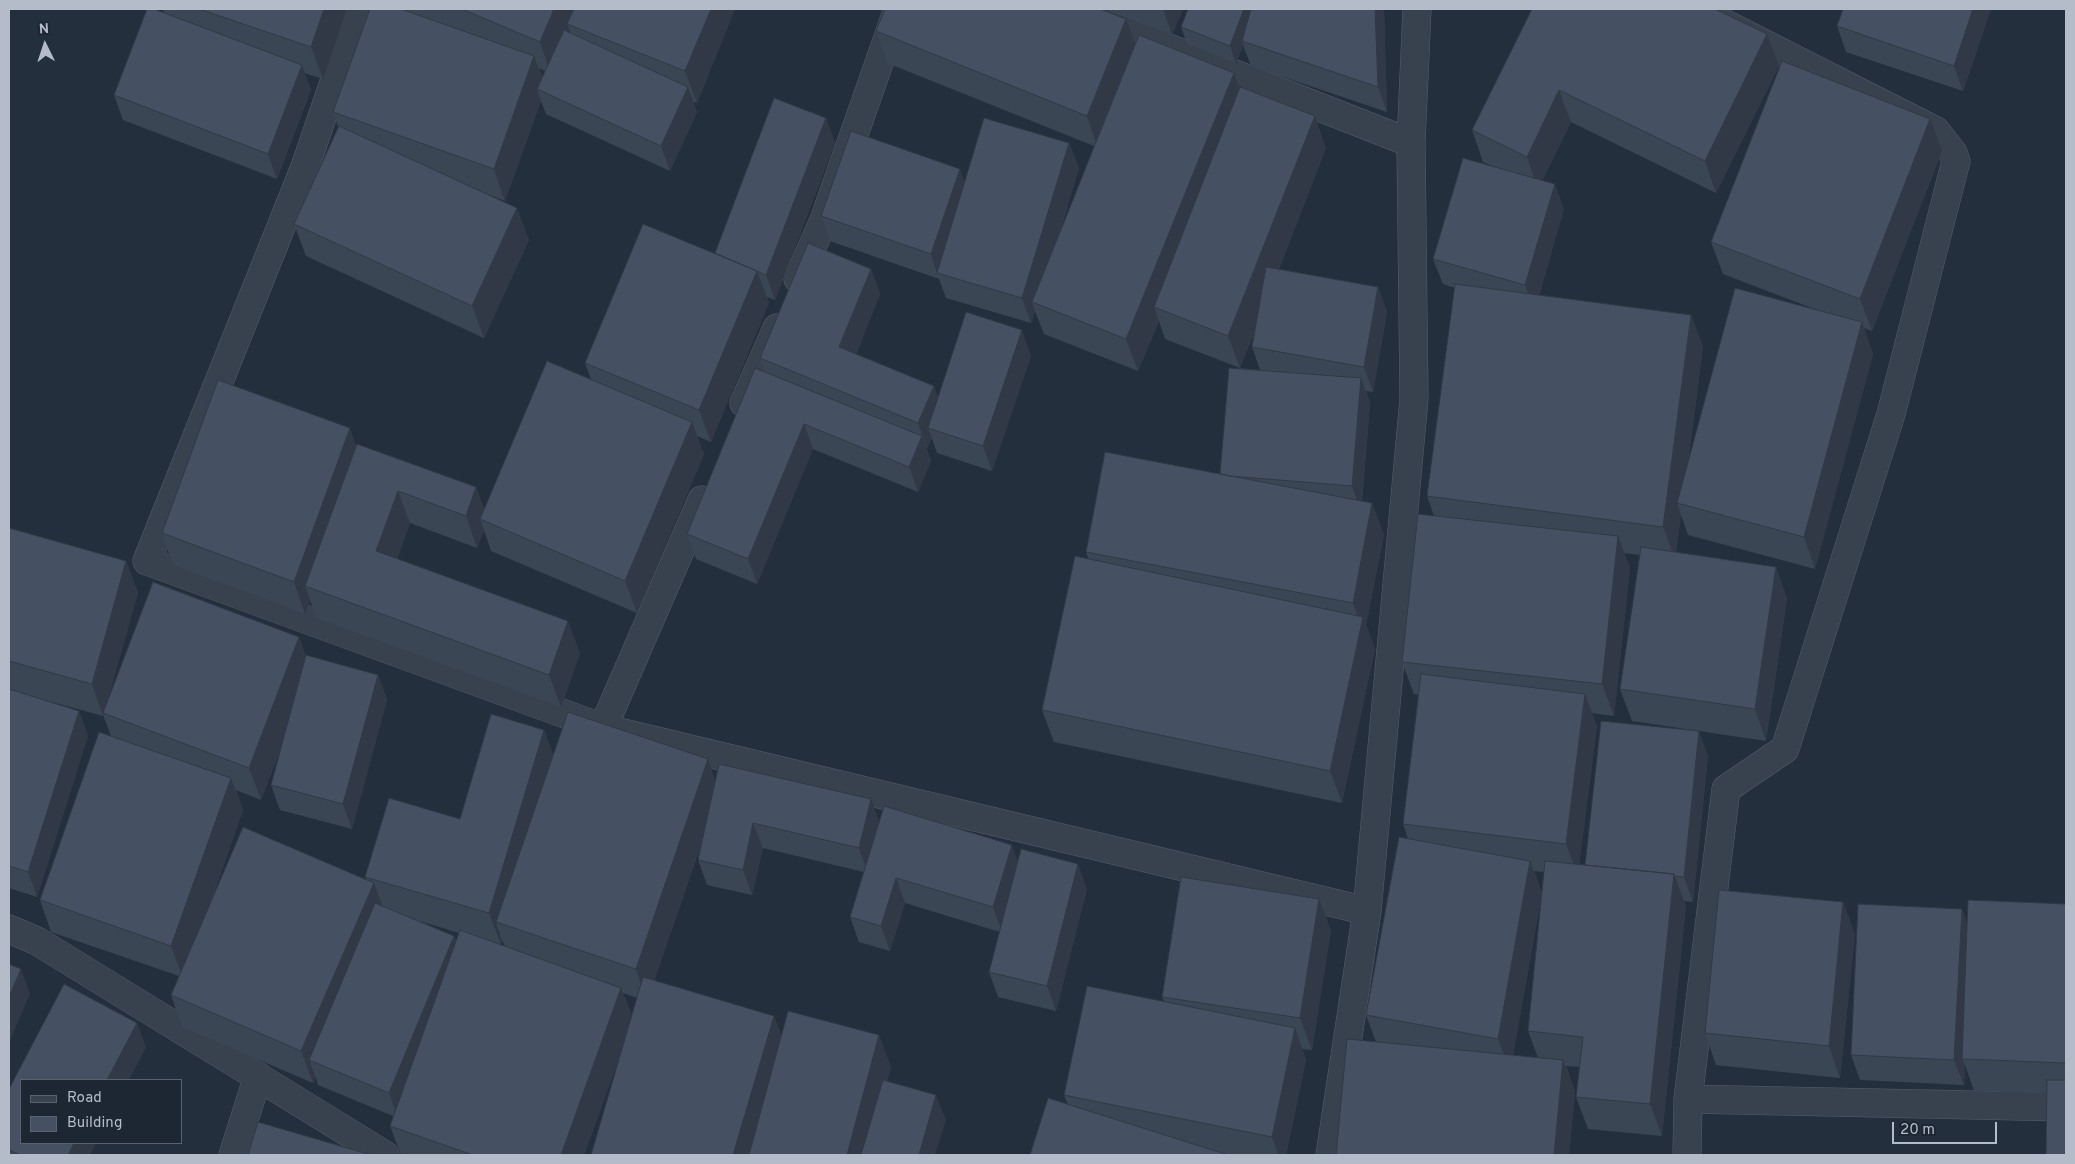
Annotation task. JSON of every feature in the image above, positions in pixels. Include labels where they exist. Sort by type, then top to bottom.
[{"type":"street","points":[[359,9],[305,167],[147,561],[603,728],[1367,911]]},
{"type":"street","points":[[733,429],[824,220],[898,9]]},
{"type":"street","points":[[1070,9],[1411,143]]},
{"type":"street","points":[[1330,1155],[1367,911],[1414,399],[1411,143],[1417,9]]},
{"type":"street","points":[[1687,1155],[1688,1099],[1726,789],[1785,750],[1891,414],[1956,161],[1953,153],[1936,131],[1696,9]]},
{"type":"street","points":[[603,728],[713,474]]},
{"type":"street","points":[[9,929],[36,941],[385,1155]]},
{"type":"street","points":[[232,1155],[258,1076]]},
{"type":"street","points":[[1688,1099],[2066,1107]]},
{"type":"building","points":[[147,9],[154,9],[302,65],[268,154],[114,95]]},
{"type":"building","points":[[199,9],[324,9],[311,47]]},
{"type":"building","points":[[370,9],[401,9],[534,56],[494,169],[333,112]]},
{"type":"building","points":[[462,9],[554,9],[540,42]]},
{"type":"building","points":[[574,9],[711,9],[685,71],[567,24]]},
{"type":"building","points":[[885,9],[1100,9],[1126,19],[1087,116],[876,31]]},
{"type":"building","points":[[1188,9],[1244,9],[1230,46],[1181,27]]},
{"type":"building","points":[[1251,9],[1375,9],[1378,87],[1242,41]]},
{"type":"building","points":[[1532,9],[1715,9],[1767,34],[1705,161],[1559,90],[1527,157],[1472,130]]},
{"type":"building","points":[[1843,9],[1973,9],[1954,66],[1837,26]]},
{"type":"building","points":[[564,30],[688,87],[661,146],[537,89]]},
{"type":"building","points":[[1139,35],[1234,73],[1126,339],[1032,302]]},
{"type":"building","points":[[1782,61],[1930,119],[1860,299],[1711,242]]},
{"type":"building","points":[[1240,87],[1315,116],[1228,336],[1154,307]]},
{"type":"building","points":[[774,98],[826,118],[766,275],[715,253]]},
{"type":"building","points":[[984,118],[1069,143],[1022,298],[937,273]]},
{"type":"building","points":[[339,126],[517,208],[472,306],[294,224]]},
{"type":"building","points":[[851,131],[960,169],[931,254],[821,216]]},
{"type":"building","points":[[1463,158],[1555,184],[1525,285],[1433,259]]},
{"type":"building","points":[[643,224],[757,271],[699,410],[585,363]]},
{"type":"building","points":[[808,243],[871,269],[839,347],[934,386],[918,423],[760,358]]},
{"type":"building","points":[[1266,267],[1378,287],[1364,367],[1252,347]]},
{"type":"building","points":[[1455,284],[1691,315],[1663,527],[1427,496]]},
{"type":"building","points":[[1735,288],[1862,322],[1804,537],[1677,503]]},
{"type":"building","points":[[966,312],[1022,330],[983,446],[928,428]]},
{"type":"building","points":[[547,361],[692,422],[625,581],[480,519]]},
{"type":"building","points":[[755,368],[922,436],[909,467],[804,424],[748,559],[687,534]]},
{"type":"building","points":[[1229,368],[1361,378],[1352,486],[1220,474]]},
{"type":"building","points":[[218,380],[350,428],[294,582],[162,533]]},
{"type":"building","points":[[357,444],[476,487],[466,516],[398,491],[376,551],[568,621],[549,675],[305,586]]},
{"type":"building","points":[[1105,452],[1372,503],[1353,603],[1086,552]]},
{"type":"building","points":[[1418,514],[1618,536],[1602,684],[1402,662]]},
{"type":"building","points":[[9,528],[126,561],[92,684],[9,661]]},
{"type":"building","points":[[1641,547],[1776,567],[1755,709],[1620,689]]},
{"type":"building","points":[[1075,556],[1363,617],[1330,771],[1042,710]]},
{"type":"building","points":[[153,582],[299,637],[249,768],[103,713]]},
{"type":"building","points":[[306,655],[378,675],[343,804],[271,785]]},
{"type":"building","points":[[1421,674],[1585,694],[1566,844],[1403,824]]},
{"type":"building","points":[[9,689],[79,711],[28,872],[9,866]]},
{"type":"building","points":[[568,712],[708,759],[636,969],[496,922]]},
{"type":"building","points":[[491,714],[544,730],[489,913],[365,877],[389,798],[460,819]]},
{"type":"building","points":[[1601,721],[1699,731],[1684,877],[1674,876],[1674,874],[1585,865]]},
{"type":"building","points":[[99,732],[231,778],[171,946],[40,900]]},
{"type":"building","points":[[719,764],[871,799],[859,848],[753,823],[743,870],[698,860]]},
{"type":"building","points":[[884,806],[1012,845],[993,907],[896,878],[881,926],[850,917]]},
{"type":"building","points":[[243,827],[374,883],[301,1051],[171,995]]},
{"type":"building","points":[[1399,837],[1530,861],[1498,1039],[1366,1015]]},
{"type":"building","points":[[1021,849],[1078,864],[1047,986],[989,972]]},
{"type":"building","points":[[1545,861],[1674,874],[1650,1104],[1576,1097],[1583,1037],[1528,1031]]},
{"type":"building","points":[[1181,877],[1319,899],[1300,1018],[1162,997]]},
{"type":"building","points":[[1719,890],[1843,902],[1829,1046],[1705,1033]]},
{"type":"building","points":[[1968,900],[2066,904],[2066,1063],[1962,1059]]},
{"type":"building","points":[[375,903],[454,936],[389,1093],[309,1060]]},
{"type":"building","points":[[1858,904],[1962,909],[1954,1060],[1851,1055]]},
{"type":"building","points":[[460,930],[621,988],[561,1155],[473,1155],[390,1126]]},
{"type":"building","points":[[9,964],[21,969],[9,997]]},
{"type":"building","points":[[643,977],[774,1016],[733,1155],[591,1155]]},
{"type":"building","points":[[64,984],[137,1023],[108,1079],[20,1079],[20,1144],[74,1144],[68,1155],[20,1155],[9,1150],[9,1089]]},
{"type":"building","points":[[1087,986],[1295,1028],[1272,1137],[1064,1095]]},
{"type":"building","points":[[788,1011],[879,1035],[847,1155],[749,1155]]},
{"type":"building","points":[[1347,1039],[1563,1060],[1554,1155],[1336,1155]]},
{"type":"building","points":[[883,1080],[936,1095],[919,1155],[861,1155]]},
{"type":"building","points":[[2047,1080],[2066,1080],[2066,1155],[2046,1155]]},
{"type":"building","points":[[1048,1098],[1228,1155],[1030,1155]]},
{"type":"building","points":[[258,1122],[371,1155],[248,1155]]}]
